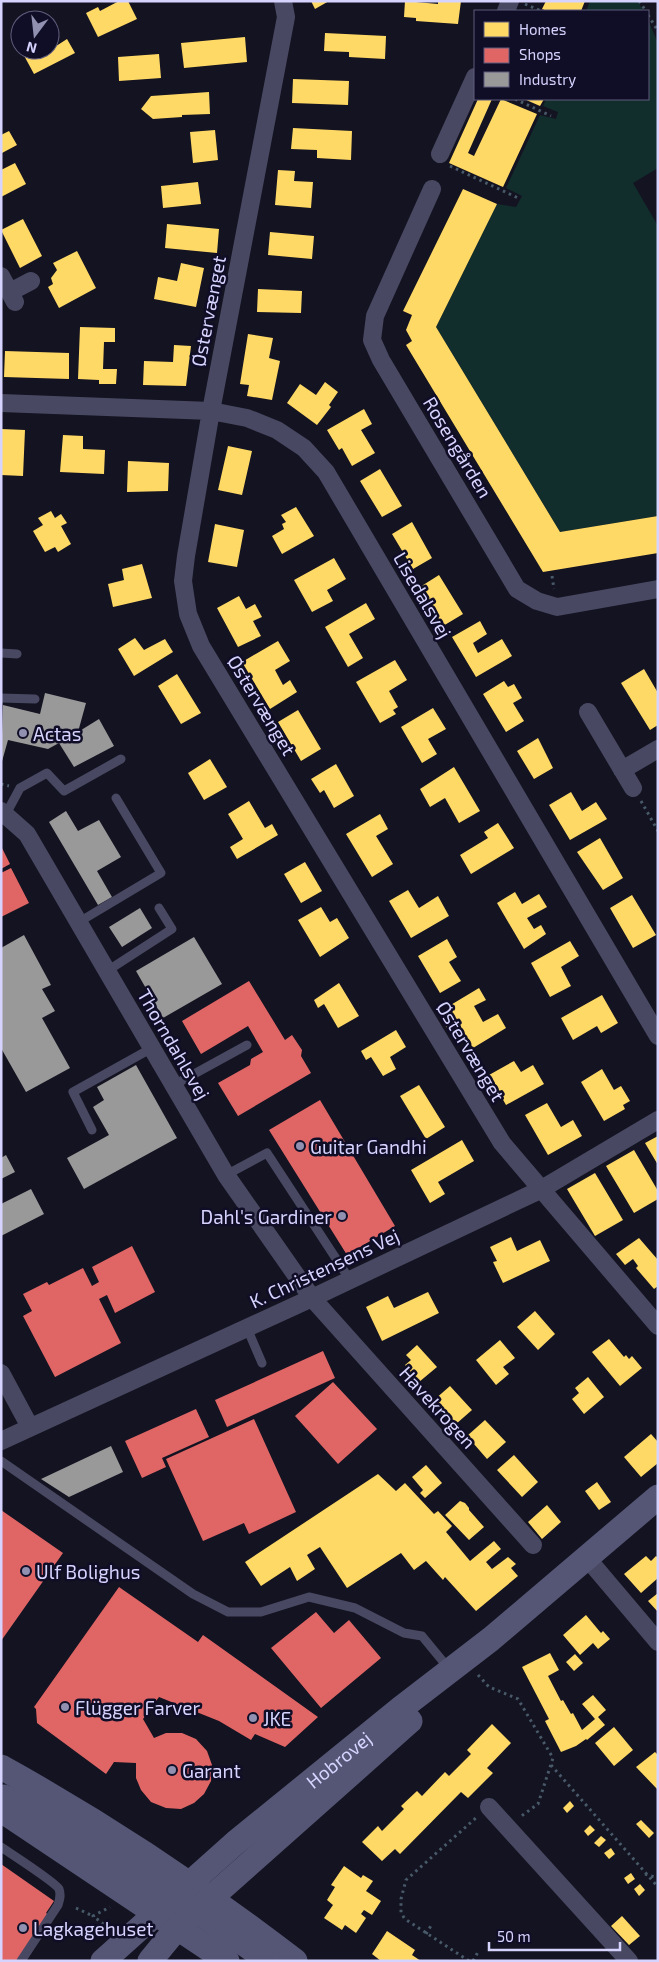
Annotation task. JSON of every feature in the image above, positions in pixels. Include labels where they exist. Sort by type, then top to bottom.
[{"type":"main road","name":"Hobrovej","points":[[150,1961],[184,1905],[258,1838],[317,1775],[458,1669],[658,1497]]},
{"type":"main road","name":"Hobrovej","points":[[103,1961],[125,1951],[184,1905],[410,1720],[458,1669]]},
{"type":"main road","points":[[1,1767],[71,1806],[184,1905],[227,1961]]},
{"type":"main road","points":[[1,1795],[54,1821],[269,1961]]},
{"type":"main road","points":[[1,1810],[129,1896],[184,1905],[295,1961]]},
{"type":"street","name":"Østervænget","points":[[283,1],[286,17],[210,411],[183,582],[188,614],[201,646],[502,1143],[540,1190],[658,1326]]},
{"type":"street","points":[[443,159],[474,80]]},
{"type":"street","name":"Rosengården","points":[[432,189],[376,316],[372,340],[381,360],[518,589],[537,601],[557,607],[658,590]]},
{"type":"street","points":[[1,276],[12,297],[31,281]]},
{"type":"street","name":"Lisedalsvej","points":[[1,403],[210,411],[247,418],[277,430],[304,448],[326,472],[658,1036]]},
{"type":"street","points":[[588,712],[633,788]]},
{"type":"street","points":[[622,770],[658,749]]},
{"type":"street","name":"Thorndahlsvej","points":[[4,812],[27,834],[226,1176],[312,1298]]},
{"type":"street","name":"K. Christensens Vej","points":[[1,1440],[312,1298],[540,1190],[658,1120]]},
{"type":"street","name":"Havekrogen","points":[[312,1298],[533,1545]]},
{"type":"street","points":[[1,1373],[30,1428]]},
{"type":"street","points":[[587,1558],[658,1642]]},
{"type":"street","points":[[489,1807],[630,1961]]},
{"type":"lane","points":[[1,653],[16,654]]},
{"type":"lane","points":[[1,698],[35,699]]},
{"type":"lane","points":[[4,812],[20,788],[47,773],[64,791],[121,759]]},
{"type":"lane","points":[[79,922],[161,874],[116,798]]},
{"type":"lane","points":[[107,971],[172,929],[159,908]]},
{"type":"lane","points":[[174,1085],[247,1044]]},
{"type":"lane","points":[[92,1130],[73,1092],[152,1048]]},
{"type":"lane","points":[[226,1176],[267,1153],[350,1280]]},
{"type":"lane","points":[[246,1328],[262,1363]]},
{"type":"lane","points":[[1,1461],[193,1594],[228,1612],[261,1612],[309,1597],[355,1608],[404,1632],[422,1636],[458,1669]]},
{"type":"lane","points":[[1,1847],[52,1882],[59,1890],[58,1905],[21,1961]]},
{"type":"path","points":[[518,1],[538,10]]},
{"type":"path","points":[[649,17],[658,31]]},
{"type":"path","points":[[517,100],[551,116]]},
{"type":"path","points":[[443,159],[518,198]]},
{"type":"path","points":[[633,788],[658,831]]},
{"type":"path","points":[[458,1669],[488,1687],[518,1699],[553,1758],[538,1804],[508,1827]]},
{"type":"path","points":[[551,1765],[658,1887]]},
{"type":"path","points":[[469,1961],[409,1923],[401,1912],[401,1899],[406,1880],[489,1807]]},
{"type":"path","points":[[644,1873],[658,1878]]},
{"type":"path","points":[[93,1916],[129,1896]]},
{"type":"path","points":[[76,1908],[93,1916],[125,1951]]},
{"type":"path","points":[[426,1934],[432,1924]]},
{"type":"path","points":[[473,1961],[478,1952]]},
{"type":"green space","points":[[590,1],[638,1],[642,10],[586,10]]},
{"type":"green space","points":[[649,22],[658,43],[658,168],[633,183],[658,226],[658,516],[560,532],[436,327],[497,204],[516,207],[522,196],[506,188],[540,115],[556,119],[558,112],[543,106],[546,100],[649,100]]},
{"type":"building: Homes","points":[[119,1],[128,1],[137,19],[98,37],[86,13],[98,7],[100,11]]},
{"type":"building: Homes","points":[[311,1],[329,1],[315,9]]},
{"type":"building: Homes","points":[[405,1],[438,4],[438,1],[461,1],[458,24],[416,21],[416,18],[404,17]]},
{"type":"building: Homes","points":[[546,1],[585,1],[581,10],[542,9]]},
{"type":"building: Homes","points":[[325,33],[386,36],[385,59],[349,57],[349,52],[324,51]]},
{"type":"building: Homes","points":[[245,37],[247,62],[184,68],[181,43]]},
{"type":"building: Homes","points":[[67,39],[75,53],[34,74],[26,60],[60,60],[60,44]]},
{"type":"building: Homes","points":[[159,54],[161,78],[119,81],[118,57]]},
{"type":"building: Homes","points":[[293,79],[349,81],[348,105],[292,103]]},
{"type":"building: Homes","points":[[209,92],[210,114],[153,119],[141,109],[151,96]]},
{"type":"building: Homes","points":[[478,100],[492,100],[468,153],[474,156],[501,100],[537,114],[503,187],[449,163]]},
{"type":"building: Homes","points":[[526,100],[543,100],[540,106]]},
{"type":"building: Homes","points":[[293,128],[352,131],[351,160],[317,158],[317,150],[291,149]]},
{"type":"building: Homes","points":[[215,130],[218,160],[193,163],[190,132]]},
{"type":"building: Homes","points":[[9,131],[17,145],[2,153],[1,135]]},
{"type":"building: Homes","points":[[15,163],[26,184],[1,197],[1,170]]},
{"type":"building: Homes","points":[[278,170],[295,171],[294,181],[313,182],[311,208],[275,205]]},
{"type":"building: Homes","points":[[198,182],[201,204],[163,208],[161,186]]},
{"type":"building: Homes","points":[[463,189],[497,204],[436,327],[560,532],[658,516],[658,553],[543,572],[406,345],[412,341],[406,330],[412,315],[403,311]]},
{"type":"building: Homes","points":[[23,219],[42,256],[20,268],[1,230]]},
{"type":"building: Homes","points":[[167,224],[219,229],[217,253],[165,248]]},
{"type":"building: Homes","points":[[270,232],[314,236],[312,259],[268,255]]},
{"type":"building: Homes","points":[[77,251],[96,288],[59,308],[48,287],[53,284],[51,278],[57,270],[53,263]]},
{"type":"building: Homes","points":[[181,263],[204,268],[196,307],[154,299],[158,277],[177,281]]},
{"type":"building: Homes","points":[[258,289],[302,291],[301,313],[257,312]]},
{"type":"building: Homes","points":[[80,327],[115,328],[115,342],[104,342],[103,369],[117,369],[116,384],[99,384],[99,380],[78,379]]},
{"type":"building: Homes","points":[[248,334],[273,338],[269,358],[280,361],[272,400],[247,396],[249,385],[240,384]]},
{"type":"building: Homes","points":[[174,345],[191,346],[186,386],[143,385],[144,361],[173,362]]},
{"type":"building: Homes","points":[[5,351],[69,353],[69,379],[4,377]]},
{"type":"building: Homes","points":[[325,382],[338,392],[329,405],[331,407],[317,425],[287,403],[300,384],[316,395]]},
{"type":"building: Homes","points":[[364,409],[372,424],[361,430],[375,453],[352,466],[342,448],[339,450],[327,430]]},
{"type":"building: Homes","points":[[1,429],[25,430],[23,476],[1,475]]},
{"type":"building: Homes","points":[[63,435],[83,436],[83,449],[105,450],[104,474],[60,472]]},
{"type":"building: Homes","points":[[228,446],[252,451],[242,495],[218,490]]},
{"type":"building: Homes","points":[[128,461],[169,463],[168,491],[127,492]]},
{"type":"building: Homes","points":[[380,469],[402,506],[382,517],[360,481]]},
{"type":"building: Homes","points":[[296,507],[314,536],[282,554],[272,536],[284,529],[282,524],[286,522],[281,515]]},
{"type":"building: Homes","points":[[51,511],[55,518],[61,514],[67,523],[61,526],[71,544],[58,552],[55,547],[45,552],[33,531],[43,525],[38,518]]},
{"type":"building: Homes","points":[[412,522],[432,558],[413,569],[392,534]]},
{"type":"building: Homes","points":[[215,524],[244,530],[237,567],[208,562]]},
{"type":"building: Homes","points":[[334,558],[346,579],[327,590],[333,601],[312,612],[294,580]]},
{"type":"building: Homes","points":[[142,564],[152,598],[113,607],[108,584],[124,580],[122,569]]},
{"type":"building: Homes","points":[[439,575],[463,614],[443,626],[420,587]]},
{"type":"building: Homes","points":[[239,596],[246,609],[255,604],[262,617],[253,621],[261,636],[238,647],[217,608]]},
{"type":"building: Homes","points":[[366,603],[375,619],[349,634],[363,658],[348,667],[325,627]]},
{"type":"building: Homes","points":[[480,621],[487,634],[473,643],[478,653],[502,639],[512,656],[476,677],[452,637]]},
{"type":"building: Homes","points":[[135,638],[144,650],[165,639],[173,652],[134,676],[118,649]]},
{"type":"building: Homes","points":[[278,641],[290,661],[275,670],[283,685],[290,680],[297,692],[270,709],[242,662]]},
{"type":"building: Homes","points":[[395,660],[407,680],[389,691],[398,707],[393,710],[396,714],[380,723],[356,682]]},
{"type":"building: Homes","points":[[644,669],[658,693],[658,725],[650,730],[621,683]]},
{"type":"building: Homes","points":[[177,674],[201,713],[181,724],[158,686]]},
{"type":"building: Homes","points":[[504,681],[508,687],[514,684],[522,698],[513,703],[524,721],[506,732],[483,694]]},
{"type":"building: Homes","points":[[433,708],[446,729],[428,739],[437,754],[422,763],[401,727]]},
{"type":"building: Homes","points":[[298,710],[321,749],[301,761],[278,722]]},
{"type":"building: Homes","points":[[538,738],[553,768],[534,779],[517,751]]},
{"type":"building: Homes","points":[[210,759],[227,787],[204,800],[188,773]]},
{"type":"building: Homes","points":[[336,764],[354,796],[334,808],[324,790],[320,793],[311,779]]},
{"type":"building: Homes","points":[[454,767],[480,811],[459,823],[445,798],[430,807],[420,789]]},
{"type":"building: Homes","points":[[571,792],[582,811],[596,802],[607,819],[570,840],[549,805]]},
{"type":"building: Homes","points":[[249,801],[265,828],[272,824],[278,835],[237,859],[230,847],[243,839],[228,814]]},
{"type":"building: Homes","points":[[380,814],[388,829],[376,836],[393,864],[372,877],[346,834]]},
{"type":"building: Homes","points":[[498,823],[514,848],[471,874],[460,855],[488,838],[484,832]]},
{"type":"building: Homes","points":[[600,838],[623,878],[603,890],[577,852]]},
{"type":"building: Homes","points":[[305,862],[322,891],[301,903],[284,874]]},
{"type":"building: Homes","points":[[408,890],[419,908],[438,896],[449,916],[411,938],[389,901]]},
{"type":"building: Homes","points":[[515,892],[522,904],[539,894],[547,907],[527,918],[534,929],[541,925],[546,934],[524,949],[497,903]]},
{"type":"building: Homes","points":[[632,895],[656,935],[633,948],[610,908]]},
{"type":"building: Homes","points":[[321,907],[330,922],[337,918],[349,938],[320,957],[298,920]]},
{"type":"building: Homes","points":[[447,939],[457,957],[449,962],[461,981],[440,993],[418,956]]},
{"type":"building: Homes","points":[[570,941],[579,956],[561,967],[571,986],[550,997],[531,963]]},
{"type":"building: Homes","points":[[339,983],[359,1016],[338,1028],[324,1004],[318,1008],[314,1000]]},
{"type":"building: Homes","points":[[479,988],[486,1000],[474,1006],[483,1022],[498,1014],[506,1028],[473,1048],[458,1022],[447,1028],[442,1020],[453,1014],[449,1006]]},
{"type":"building: Homes","points":[[602,995],[618,1023],[601,1033],[597,1026],[573,1040],[561,1018]]},
{"type":"building: Homes","points":[[396,1030],[406,1047],[390,1057],[396,1069],[383,1076],[371,1057],[366,1060],[361,1051]]},
{"type":"building: Homes","points":[[514,1061],[521,1072],[533,1065],[544,1084],[506,1105],[489,1075]]},
{"type":"building: Homes","points":[[602,1069],[614,1090],[621,1086],[630,1101],[623,1105],[625,1109],[604,1121],[581,1082]]},
{"type":"building: Homes","points":[[419,1085],[445,1127],[426,1139],[400,1096]]},
{"type":"building: Homes","points":[[547,1103],[561,1127],[573,1120],[582,1136],[548,1155],[525,1115]]},
{"type":"building: Homes","points":[[658,1136],[658,1165],[645,1143]]},
{"type":"building: Homes","points":[[462,1140],[474,1161],[438,1182],[445,1194],[430,1203],[411,1170]]},
{"type":"building: Homes","points":[[634,1150],[658,1191],[658,1199],[634,1213],[606,1166]]},
{"type":"building: Homes","points":[[595,1173],[623,1220],[595,1236],[567,1189]]},
{"type":"building: Homes","points":[[511,1237],[517,1251],[540,1240],[550,1261],[503,1283],[493,1262],[497,1261],[490,1247]]},
{"type":"building: Homes","points":[[639,1238],[658,1260],[658,1286],[654,1289],[636,1268],[638,1266],[633,1259],[625,1265],[616,1254]]},
{"type":"building: Homes","points":[[428,1292],[439,1313],[382,1341],[366,1307],[388,1296],[394,1308]]},
{"type":"building: Homes","points":[[535,1311],[555,1334],[538,1350],[517,1327]]},
{"type":"building: Homes","points":[[609,1339],[624,1357],[626,1355],[629,1359],[632,1356],[642,1368],[620,1386],[592,1352]]},
{"type":"building: Homes","points":[[500,1340],[515,1358],[503,1367],[509,1374],[496,1385],[476,1360]]},
{"type":"building: Homes","points":[[417,1345],[437,1367],[419,1382],[405,1365],[411,1360],[406,1355]]},
{"type":"building: Homes","points":[[588,1377],[604,1397],[584,1414],[572,1399],[579,1393],[575,1388]]},
{"type":"building: Homes","points":[[450,1386],[472,1410],[456,1424],[434,1400]]},
{"type":"building: Homes","points":[[485,1420],[506,1442],[487,1459],[467,1436]]},
{"type":"building: Homes","points":[[651,1434],[658,1442],[658,1463],[641,1477],[624,1457]]},
{"type":"building: Homes","points":[[514,1455],[538,1482],[522,1497],[497,1470]]},
{"type":"building: Homes","points":[[426,1465],[442,1483],[425,1498],[420,1493],[423,1490],[412,1477]]},
{"type":"building: Homes","points":[[378,1474],[396,1491],[405,1483],[434,1514],[438,1511],[452,1526],[446,1532],[470,1561],[494,1541],[501,1549],[486,1562],[492,1569],[508,1557],[516,1564],[511,1568],[518,1576],[476,1611],[445,1577],[443,1580],[426,1561],[414,1570],[401,1553],[347,1588],[320,1547],[307,1555],[315,1569],[297,1581],[290,1567],[261,1586],[245,1562]]},
{"type":"building: Homes","points":[[597,1482],[611,1502],[599,1510],[585,1491]]},
{"type":"building: Homes","points":[[460,1501],[465,1503],[484,1527],[469,1540],[445,1515]]},
{"type":"building: Homes","points":[[547,1505],[561,1522],[542,1539],[528,1522]]},
{"type":"building: Homes","points":[[646,1556],[651,1561],[656,1556],[658,1558],[658,1578],[641,1593],[624,1574]]},
{"type":"building: Homes","points":[[658,1593],[658,1612],[648,1601]]},
{"type":"building: Homes","points":[[586,1615],[601,1633],[603,1631],[610,1639],[598,1649],[593,1643],[580,1655],[563,1635]]},
{"type":"building: Homes","points":[[550,1653],[559,1670],[548,1676],[561,1701],[563,1700],[571,1714],[573,1713],[582,1730],[595,1719],[582,1704],[593,1695],[606,1710],[598,1717],[605,1725],[587,1740],[561,1752],[545,1721],[549,1719],[522,1667]]},
{"type":"building: Homes","points":[[575,1654],[583,1663],[574,1671],[566,1662]]},
{"type":"building: Homes","points":[[492,1724],[511,1743],[487,1768],[493,1773],[468,1798],[461,1792],[400,1854],[395,1849],[382,1861],[362,1842],[378,1826],[382,1831],[404,1809],[401,1806],[417,1791],[422,1796],[445,1772],[449,1776],[471,1754],[467,1750]]},
{"type":"building: Homes","points":[[614,1727],[633,1750],[614,1766],[595,1743]]},
{"type":"building: Homes","points":[[655,1752],[658,1755],[658,1790],[636,1767]]},
{"type":"building: Homes","points":[[570,1801],[574,1806],[567,1813],[563,1808]]},
{"type":"building: Homes","points":[[641,1820],[654,1833],[649,1838],[636,1824]]},
{"type":"building: Homes","points":[[590,1825],[595,1830],[588,1836],[584,1831]]},
{"type":"building: Homes","points":[[601,1836],[606,1840],[599,1847],[594,1843]]},
{"type":"building: Homes","points":[[611,1848],[615,1854],[609,1859],[604,1853]]},
{"type":"building: Homes","points":[[344,1866],[361,1878],[363,1875],[373,1881],[366,1891],[381,1901],[372,1915],[364,1910],[361,1914],[366,1918],[356,1933],[345,1925],[342,1930],[324,1918],[333,1905],[327,1900],[335,1887],[331,1885]]},
{"type":"building: Homes","points":[[631,1873],[635,1879],[628,1884],[624,1878]]},
{"type":"building: Homes","points":[[640,1884],[645,1890],[639,1896],[634,1889]]},
{"type":"building: Homes","points":[[622,1916],[640,1936],[629,1945],[611,1926]]},
{"type":"building: Homes","points":[[387,1931],[415,1950],[412,1955],[421,1961],[381,1961],[372,1954]]},
{"type":"building: Shops","points":[[1,846],[10,864],[1,869]]},
{"type":"building: Shops","points":[[11,868],[29,903],[1,917],[1,873]]},
{"type":"building: Shops","points":[[249,981],[285,1040],[292,1035],[302,1050],[301,1056],[311,1073],[238,1116],[218,1083],[250,1065],[251,1059],[263,1052],[248,1026],[201,1054],[182,1021]]},
{"type":"building: Shops","points":[[320,1100],[395,1226],[347,1255],[269,1130]]},
{"type":"building: Shops","points":[[132,1246],[155,1292],[115,1313],[107,1295],[99,1299],[121,1343],[55,1377],[23,1316],[32,1311],[23,1294],[47,1282],[49,1285],[83,1268],[92,1286],[99,1282],[92,1267]]},
{"type":"building: Shops","points":[[323,1351],[335,1378],[227,1427],[215,1400]]},
{"type":"building: Shops","points":[[333,1382],[377,1429],[338,1464],[295,1416]]},
{"type":"building: Shops","points":[[196,1409],[209,1437],[162,1458],[166,1467],[142,1478],[125,1441]]},
{"type":"building: Shops","points":[[254,1419],[296,1512],[249,1534],[244,1523],[203,1541],[166,1459]]},
{"type":"building: Shops","name":"Ulf Bolighus","points":[[1,1510],[63,1553],[1,1641]]},
{"type":"building: Shops","points":[[119,1587],[198,1642],[203,1635],[318,1717],[285,1747],[255,1734],[251,1740],[219,1721],[159,1697],[143,1719],[154,1738],[166,1733],[182,1733],[196,1739],[207,1751],[212,1765],[211,1781],[204,1794],[194,1803],[181,1809],[166,1808],[151,1802],[141,1790],[136,1778],[136,1763],[114,1762],[106,1774],[37,1723],[36,1709],[34,1707]]},
{"type":"building: Shops","points":[[316,1612],[334,1633],[349,1620],[381,1658],[321,1708],[271,1648]]},
{"type":"building: Shops","points":[[1,1864],[54,1901],[46,1913],[53,1918],[26,1961],[1,1961]]},
{"type":"building: Industry","points":[[45,693],[86,703],[78,732],[99,719],[114,746],[74,767],[59,743],[48,749],[8,740],[1,765],[3,705],[40,714]]},
{"type":"building: Industry","points":[[66,811],[78,831],[99,820],[121,857],[97,871],[112,897],[98,905],[49,822]]},
{"type":"building: Industry","points":[[140,908],[152,928],[122,947],[109,927]]},
{"type":"building: Industry","points":[[24,935],[51,985],[42,989],[55,1011],[42,1018],[70,1068],[26,1092],[1,1048],[1,948]]},
{"type":"building: Industry","points":[[194,937],[222,984],[163,1018],[136,971]]},
{"type":"building: Industry","points":[[136,1065],[177,1138],[84,1189],[67,1158],[109,1135],[93,1107],[104,1100],[97,1087]]},
{"type":"building: Industry","points":[[6,1155],[15,1172],[1,1179],[1,1158]]},
{"type":"building: Industry","points":[[31,1189],[44,1214],[1,1236],[1,1204]]},
{"type":"building: Industry","points":[[111,1446],[123,1472],[69,1497],[41,1479]]},
{"type":"place","name":"Actas","points":[[23,733]]},
{"type":"place","name":"Guitar Gandhi","points":[[300,1146]]},
{"type":"place","name":"Dahl's Gardiner","points":[[342,1216]]},
{"type":"place","name":"Ulf Bolighus","points":[[26,1571]]},
{"type":"place","name":"Flügger Farver","points":[[65,1707]]},
{"type":"place","name":"JKE","points":[[253,1718]]},
{"type":"place","name":"Garant","points":[[172,1770]]},
{"type":"place","name":"Lagkagehuset","points":[[23,1928]]}]
